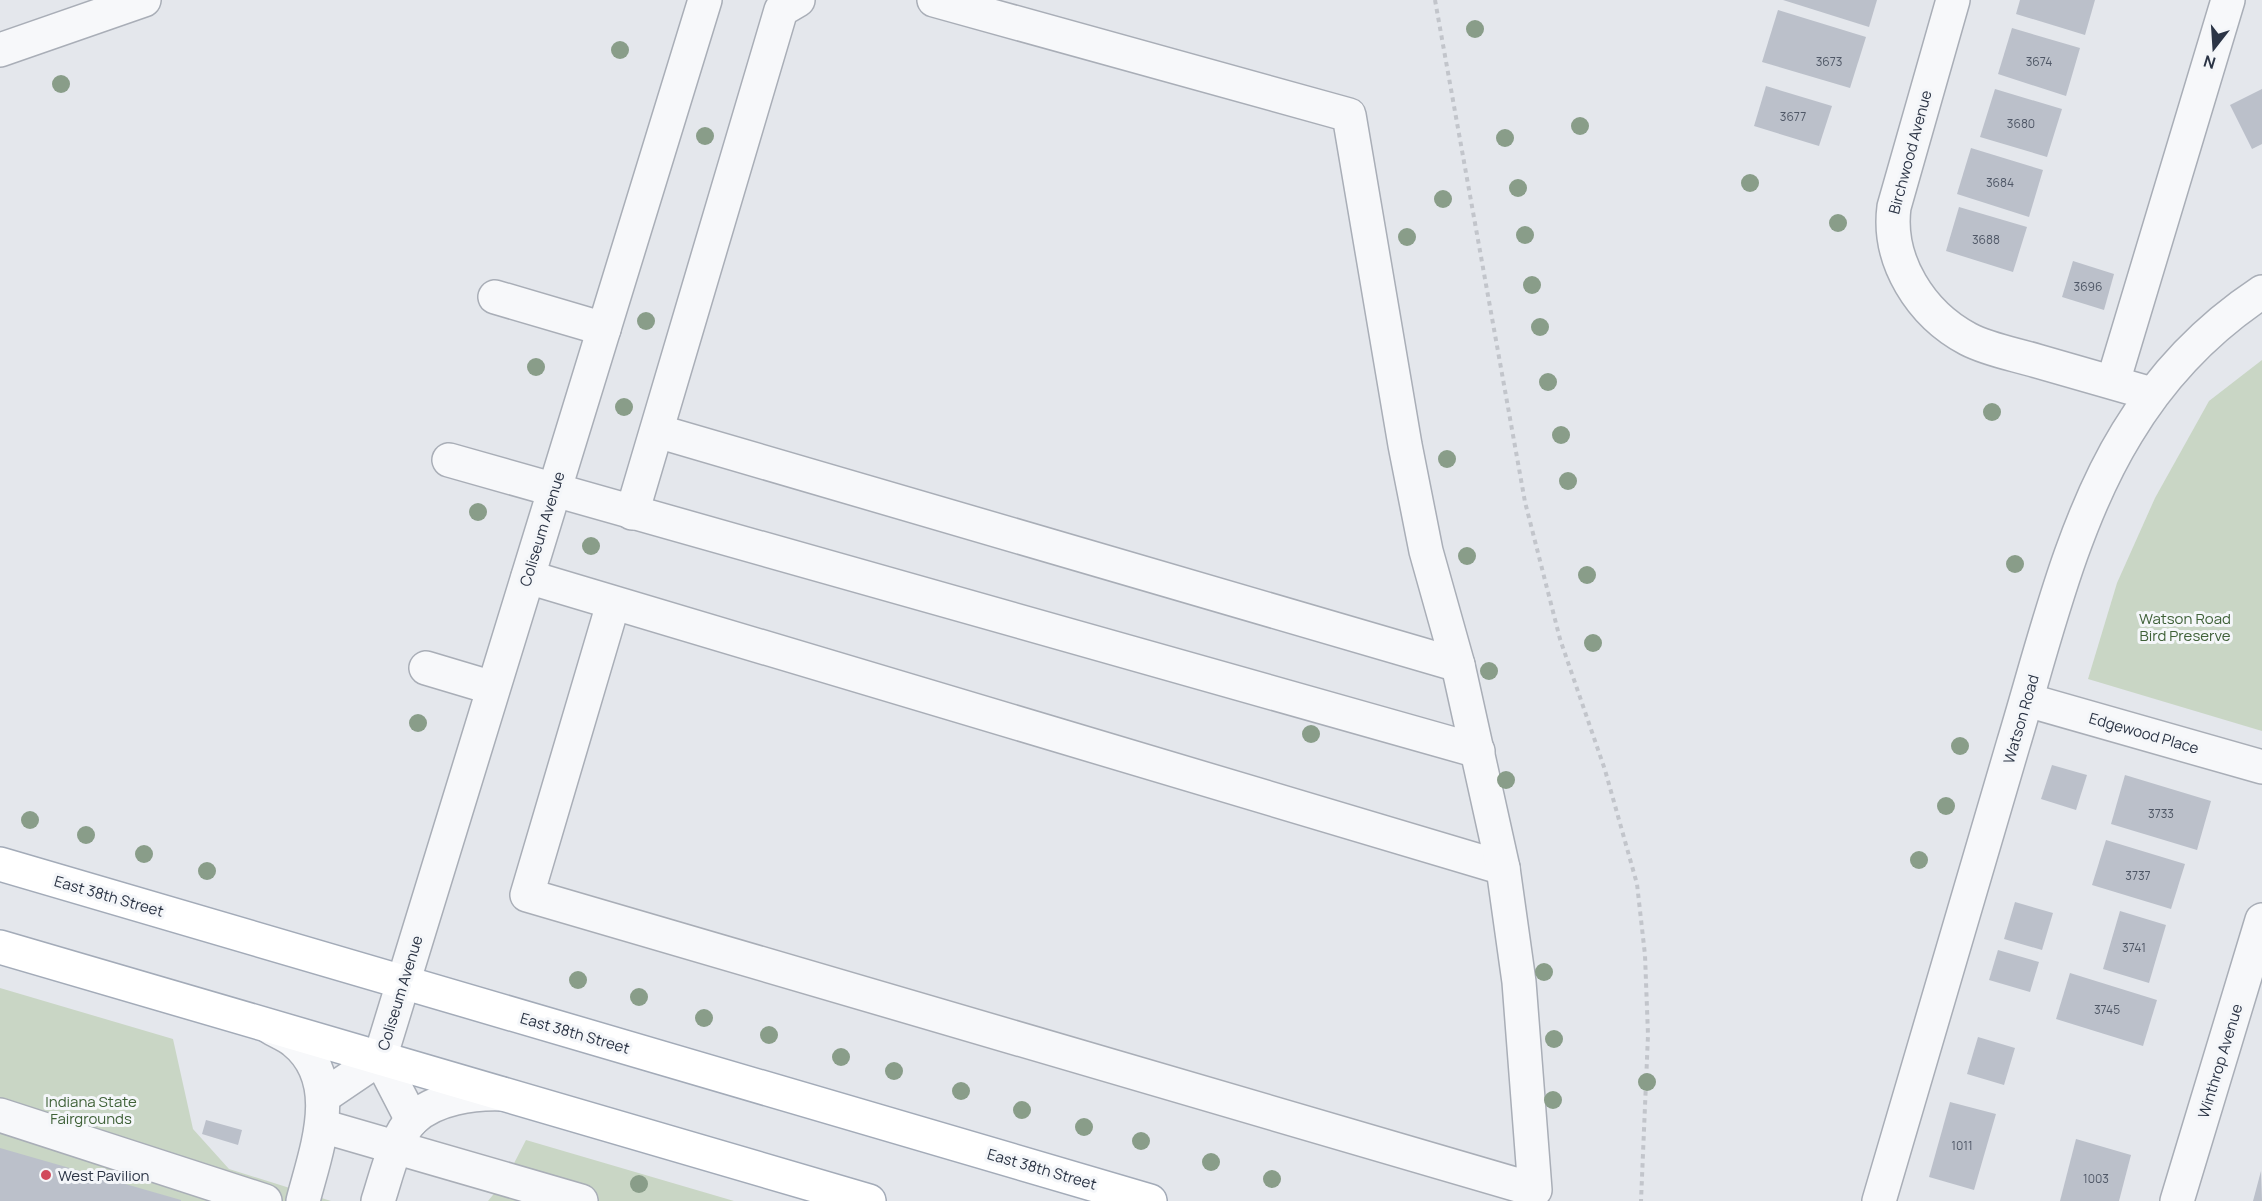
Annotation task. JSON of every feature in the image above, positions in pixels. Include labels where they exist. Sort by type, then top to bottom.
[{"type":"main road","name":"East 38th Street","points":[[0,864],[1150,1201]]},
{"type":"main road","points":[[0,947],[869,1201]]},
{"type":"street","name":"Coliseum Avenue","points":[[323,1111],[380,1058],[705,0]]},
{"type":"street","points":[[632,513],[782,10],[798,0]]},
{"type":"street","points":[[613,604],[527,895],[1535,1190],[1519,982],[1503,868],[1458,665],[1426,550],[1407,457],[1348,115],[934,0]]},
{"type":"street","name":"Birchwood Avenue","points":[[1953,0],[1895,199],[1892,223],[1902,268],[1918,295],[1935,314],[1965,337],[1982,345],[2152,394]]},
{"type":"street","points":[[2113,382],[2228,0]]},
{"type":"street","points":[[0,50],[138,1]]},
{"type":"street","name":"Watson Road","points":[[1879,1201],[2064,574],[2097,493],[2126,434],[2152,394],[2201,338],[2262,292]]},
{"type":"street","points":[[495,297],[604,329]]},
{"type":"street","points":[[657,431],[1458,665]]},
{"type":"street","points":[[449,460],[1478,751]]},
{"type":"street","points":[[528,577],[1503,868]]},
{"type":"street","points":[[426,668],[494,688]]},
{"type":"street","name":"Edgewood Place","points":[[2027,700],[2262,767]]},
{"type":"street","name":"Winthrop Avenue","points":[[2177,1201],[2262,920]]},
{"type":"street","points":[[263,1023],[293,1040],[305,1052],[317,1073],[323,1111],[303,1201]]},
{"type":"street","name":"Coliseum Avenue","points":[[380,1058],[404,1133]]},
{"type":"street","points":[[378,1201],[404,1133],[427,1109],[447,1101],[486,1094],[507,1095]]},
{"type":"street","points":[[323,1111],[404,1133],[581,1201]]},
{"type":"street","points":[[0,1115],[265,1201]]},
{"type":"path","points":[[1435,0],[1525,502],[1560,639],[1605,770],[1636,884],[1644,945],[1648,1035],[1641,1201]]},
{"type":"green space","name":"Watson Road Bird Preserve","points":[[2262,360],[2262,731],[2088,679],[2117,583],[2155,498],[2209,401]]},
{"type":"green space","name":"Indiana State Fairgrounds","points":[[0,988],[173,1039],[193,1129],[229,1169],[331,1201],[0,1201]]},
{"type":"green space","points":[[526,1140],[734,1201],[488,1201],[506,1179]]},
{"type":"building","points":[[1783,0],[1877,0],[1869,27]]},
{"type":"building","points":[[2020,0],[2095,0],[2085,35],[2016,14]]},
{"type":"building","points":[[1778,10],[1866,37],[1850,88],[1762,62]]},
{"type":"building","points":[[2012,28],[2080,48],[2066,96],[1998,74]]},
{"type":"building","points":[[1766,86],[1832,106],[1819,146],[1754,126]]},
{"type":"building","points":[[1995,89],[2062,109],[2047,157],[1980,137]]},
{"type":"building","points":[[2262,89],[2262,144],[2252,149],[2230,105]]},
{"type":"building","points":[[1971,148],[2043,170],[2029,217],[1957,194]]},
{"type":"building","points":[[1959,207],[2027,227],[2013,272],[1946,251]]},
{"type":"building","points":[[2073,261],[2114,274],[2104,310],[2062,297]]},
{"type":"building","points":[[2052,765],[2087,775],[2076,810],[2041,799]]},
{"type":"building","points":[[2125,775],[2211,801],[2197,850],[2111,824]]},
{"type":"building","points":[[2106,840],[2185,864],[2171,909],[2092,885]]},
{"type":"building","points":[[2015,902],[2053,913],[2042,950],[2004,939]]},
{"type":"building","points":[[2120,911],[2166,925],[2149,983],[2103,969]]},
{"type":"building","points":[[1998,950],[2039,962],[2030,992],[1989,980]]},
{"type":"building","points":[[2070,973],[2157,1000],[2143,1046],[2056,1019]]},
{"type":"building","points":[[1978,1037],[2015,1048],[2004,1085],[1967,1074]]},
{"type":"building","points":[[1950,1102],[1996,1114],[1974,1190],[1929,1177]]},
{"type":"building","points":[[206,1120],[242,1130],[238,1145],[202,1134]]},
{"type":"building","points":[[2076,1139],[2131,1155],[2119,1201],[2060,1201]]},
{"type":"building","name":"West Pavilion","points":[[0,1148],[181,1200],[181,1201],[0,1201]]},
{"type":"building","points":[[2261,1171],[2262,1201],[2253,1201]]},
{"type":"place","name":"West Pavilion","points":[[46,1175]]}]
